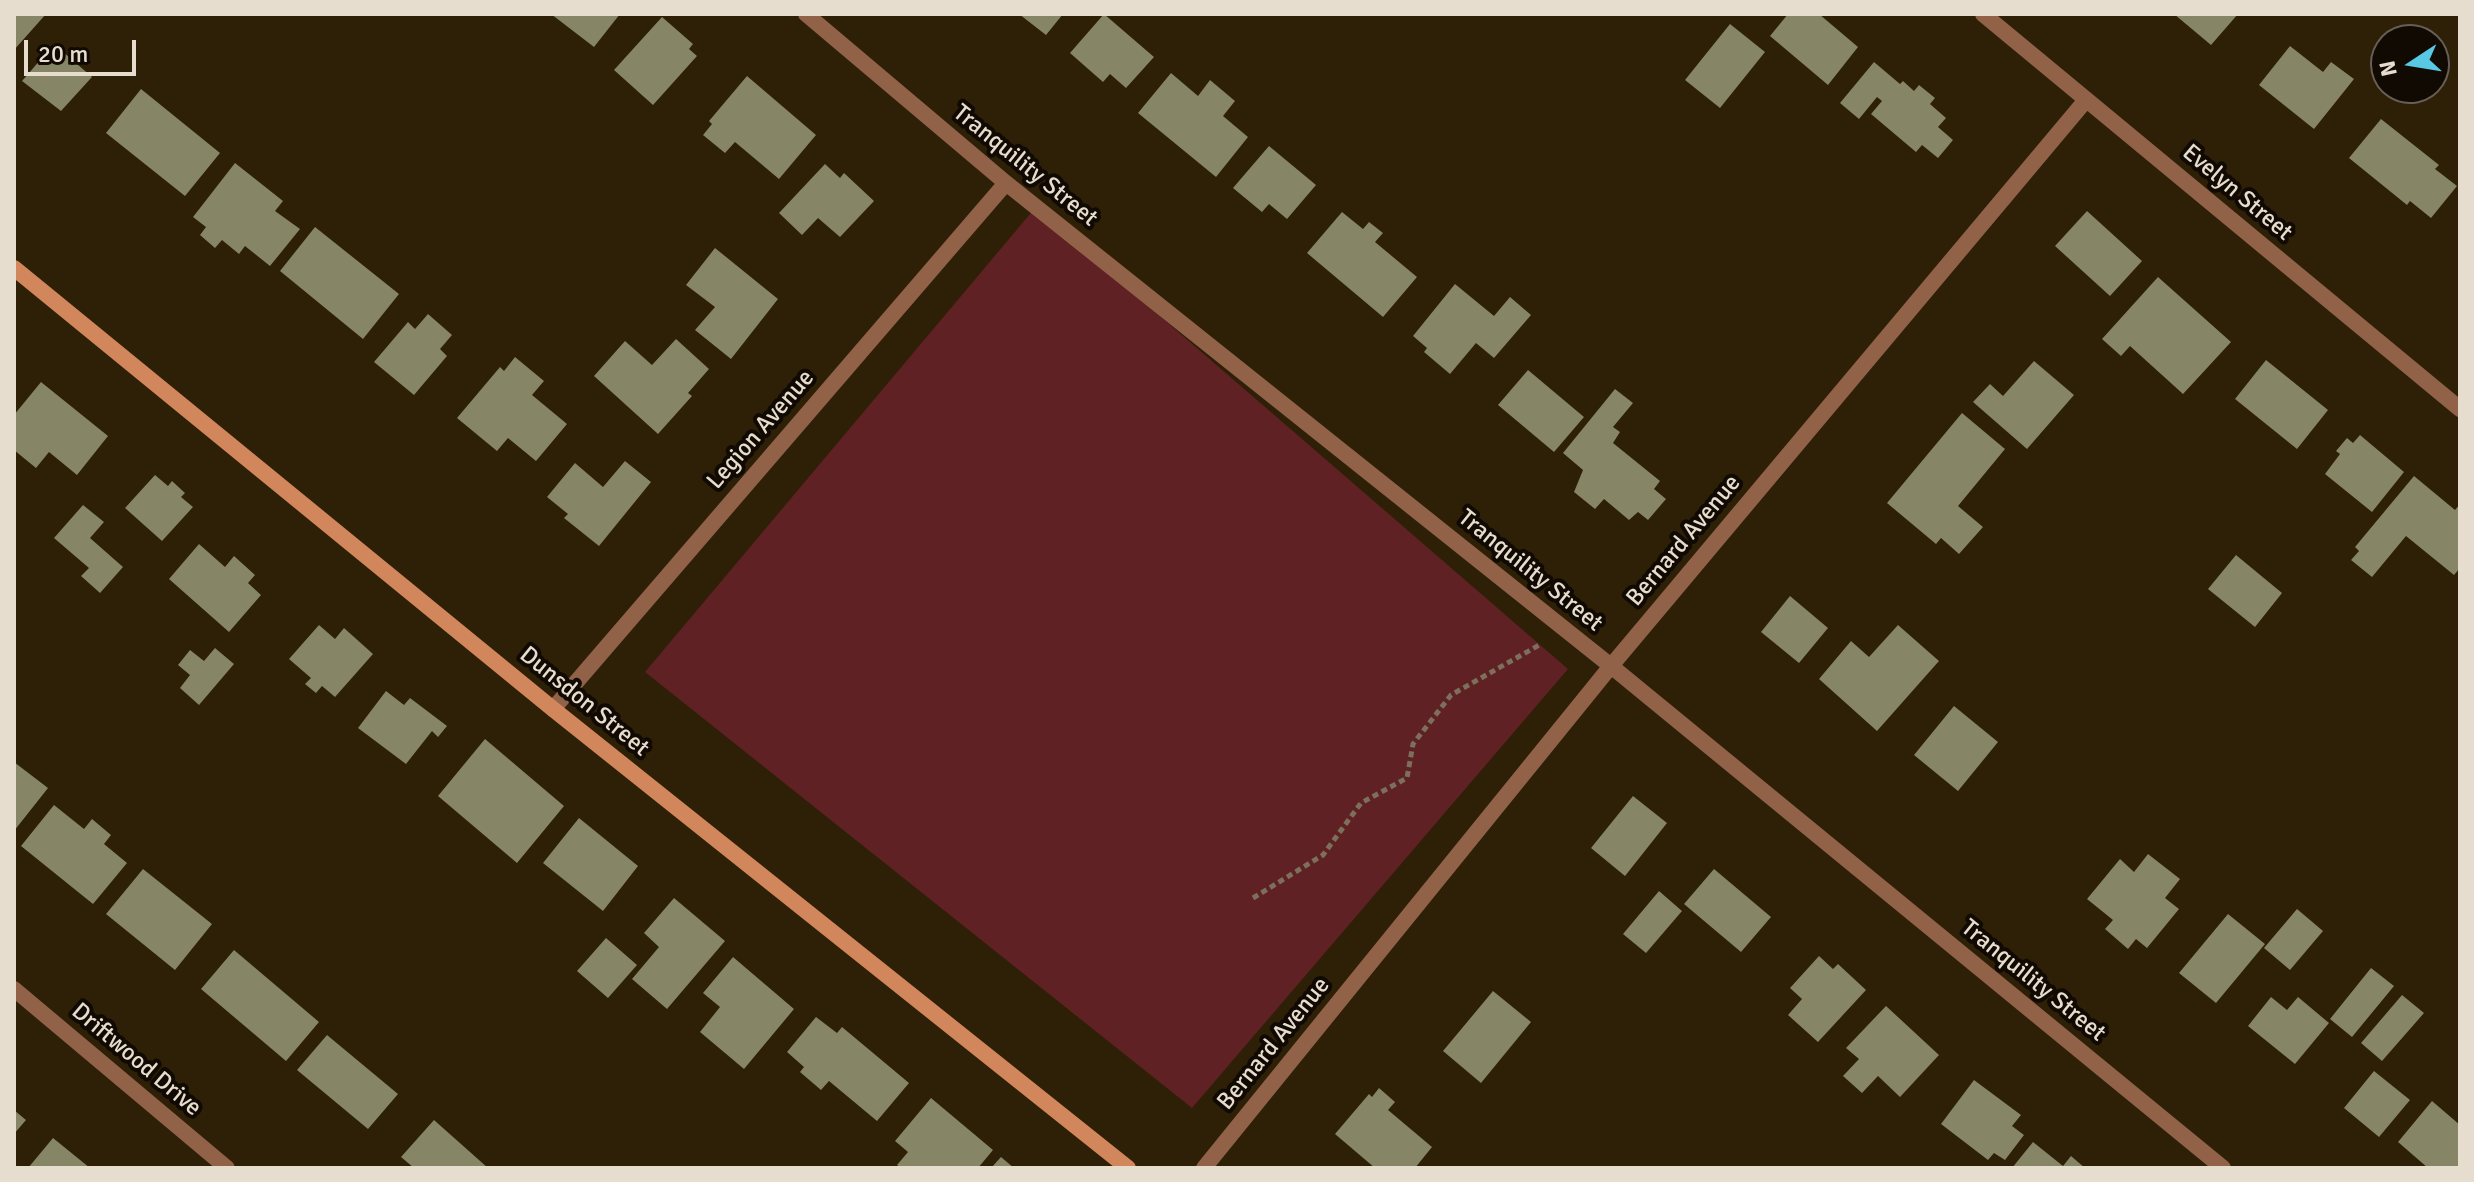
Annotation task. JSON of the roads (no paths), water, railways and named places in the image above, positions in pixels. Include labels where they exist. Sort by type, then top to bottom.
[{"type":"main road","name":"Dunsdon Street","points":[[14,268],[553,709],[1128,1168]]},
{"type":"street","name":"Tranquility Street","points":[[806,14],[1006,183],[1611,666],[2223,1168]]},
{"type":"street","name":"Evelyn Street","points":[[1983,14],[2460,409]]},
{"type":"street","name":"Bernard Avenue","points":[[1204,1168],[1611,666],[2086,100]]},
{"type":"street","name":"Legion Avenue","points":[[553,709],[1006,183]]},
{"type":"street","name":"Driftwood Drive","points":[[14,989],[227,1168]]}]
